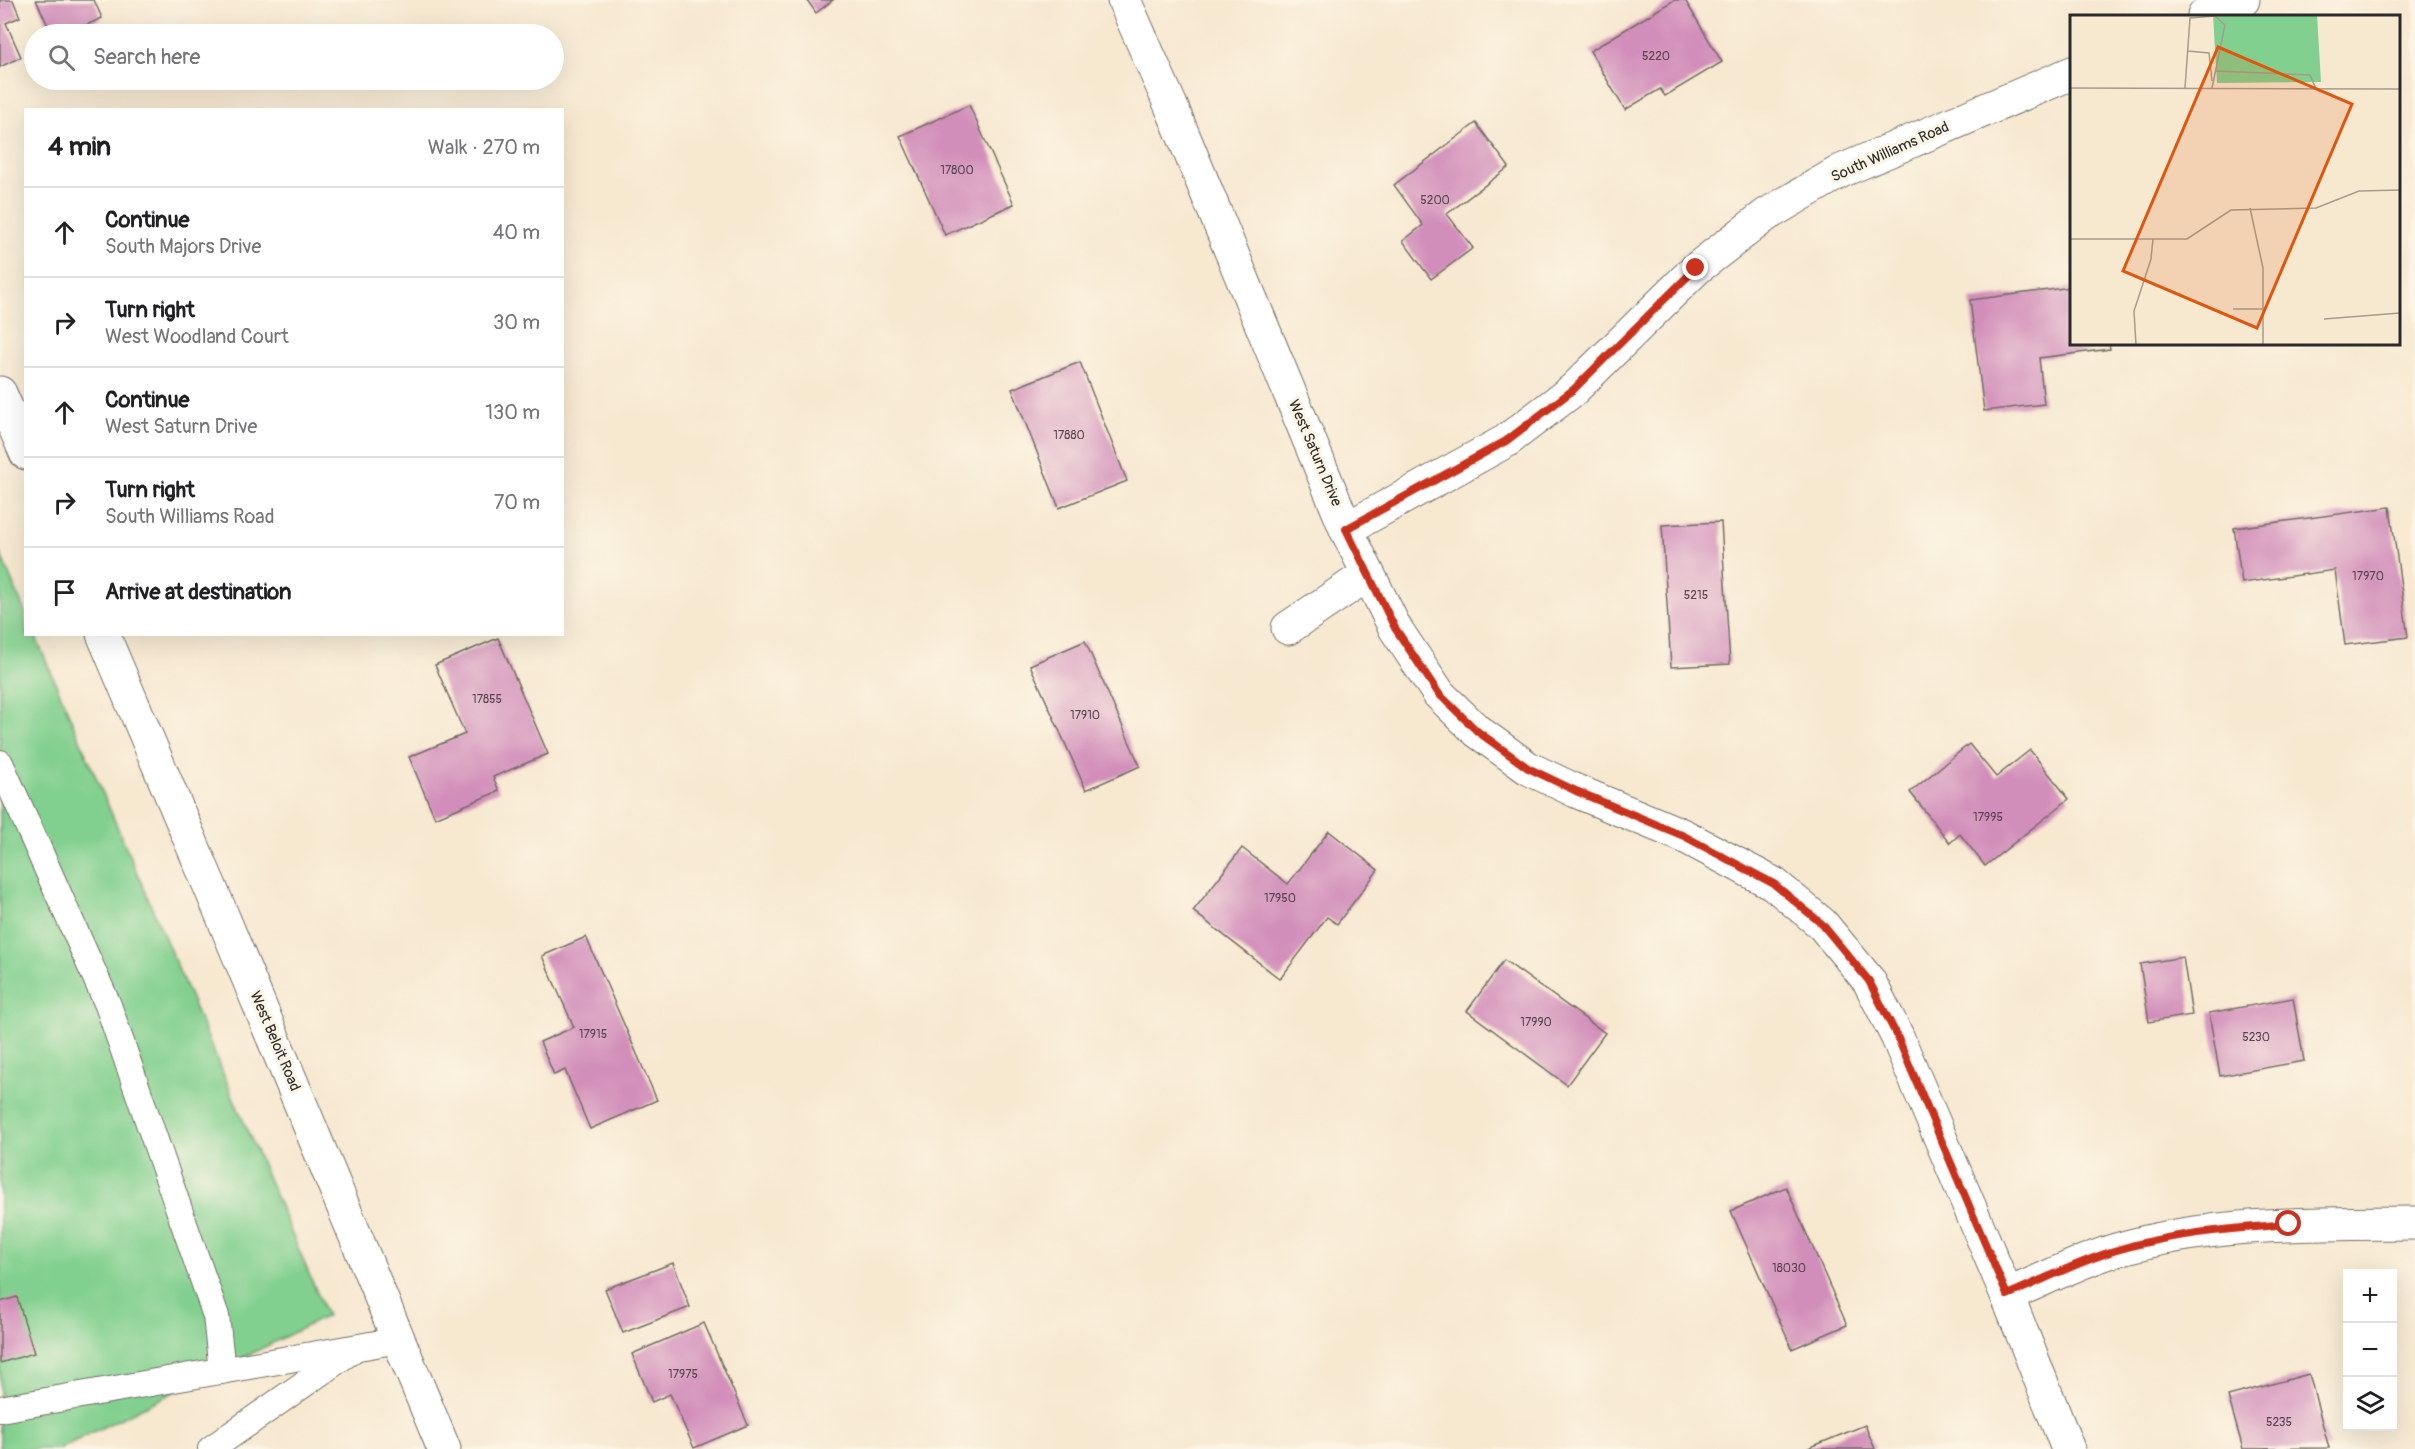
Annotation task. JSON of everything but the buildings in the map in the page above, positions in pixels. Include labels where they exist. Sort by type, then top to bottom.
[{"type":"street","name":"West Saturn Drive","points":[[1124,0],[1346,529],[1395,628],[1439,694],[1477,731],[1528,768],[1576,791],[1684,836],[1774,884],[1822,924],[1869,981],[1897,1036],[2007,1295],[2068,1449]]},
{"type":"street","name":"South Williams Road","points":[[1346,529],[1506,441],[1573,390],[1696,268],[1766,215],[1841,171],[2070,74]]},
{"type":"street","points":[[0,393],[24,448]]},
{"type":"street","points":[[1288,628],[1367,575]]},
{"type":"street","name":"West Beloit Road","points":[[104,636],[444,1449]]},
{"type":"street","points":[[2007,1295],[2101,1255],[2199,1232],[2289,1224],[2415,1223]]},
{"type":"lane","points":[[0,763],[108,1005],[216,1316],[222,1371]]},
{"type":"lane","points":[[0,1408],[399,1340]]},
{"type":"lane","points":[[211,1449],[356,1348]]},
{"type":"green space","points":[[0,553],[24,610],[24,636],[35,636],[327,1316],[59,1449],[0,1449]]},
{"type":"route","points":[[1696,268],[1573,390],[1506,441],[1346,529],[1395,628],[1439,694],[1477,731],[1528,768],[1576,791],[1684,836],[1774,884],[1822,924],[1869,981],[1897,1036],[2007,1295],[2118,1249],[2199,1232],[2289,1224]]}]
